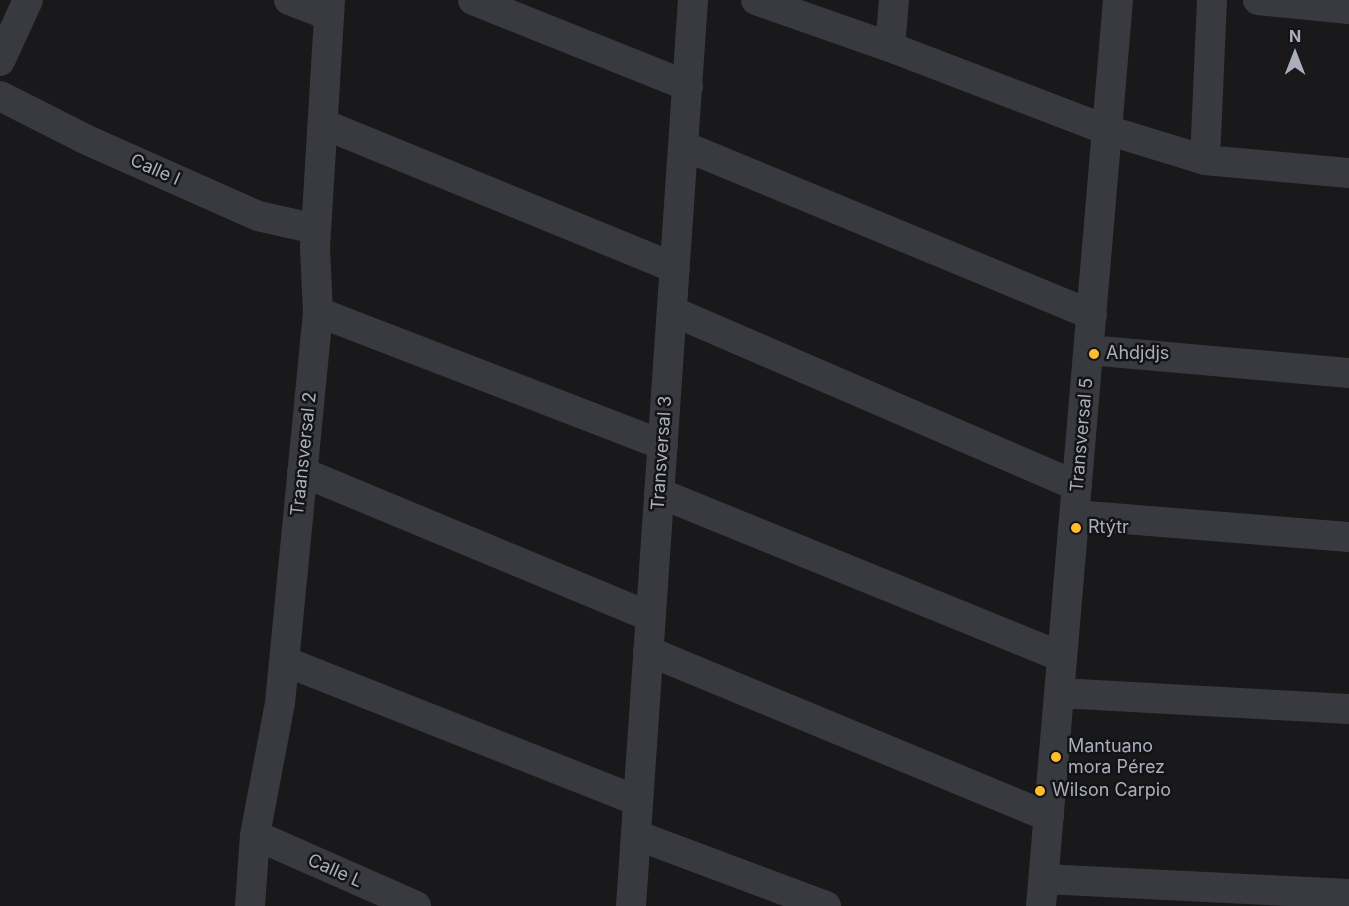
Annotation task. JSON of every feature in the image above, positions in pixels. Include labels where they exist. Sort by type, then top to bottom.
[{"type":"street","points":[[0,61],[28,0]]},
{"type":"street","points":[[289,0],[329,8]]},
{"type":"street","points":[[473,0],[688,86]]},
{"type":"street","name":"Transversal 3","points":[[631,906],[693,0]]},
{"type":"street","points":[[756,0],[890,47],[1107,130],[1205,160],[1349,173]]},
{"type":"street","points":[[890,47],[894,0]]},
{"type":"street","name":"Transversal 5","points":[[1042,892],[1118,0]]},
{"type":"street","points":[[1205,160],[1212,0]]},
{"type":"street","points":[[1258,0],[1349,9]]},
{"type":"street","name":"Traansversal 2","points":[[250,906],[255,835],[280,704],[318,312],[315,248],[329,8]]},
{"type":"street","name":"Calle I","points":[[0,96],[87,140],[258,216],[316,229]]},
{"type":"street","points":[[323,124],[675,268]]},
{"type":"street","points":[[684,146],[1092,315]]},
{"type":"street","points":[[672,311],[1076,501],[1349,537]]},
{"type":"street","points":[[318,312],[663,445]]},
{"type":"street","points":[[1089,350],[1349,373]]},
{"type":"street","points":[[302,472],[651,617]]},
{"type":"street","points":[[659,494],[1062,657]]},
{"type":"street","points":[[648,651],[1049,817]]},
{"type":"street","points":[[284,661],[638,801]]},
{"type":"street","points":[[1060,693],[1349,710]]},
{"type":"street","name":"Calle L","points":[[255,835],[416,906]]},
{"type":"street","points":[[636,835],[826,906]]},
{"type":"street","points":[[1042,892],[1349,894]]},
{"type":"place","name":"Ahdjdjs","points":[[1094,354]]},
{"type":"place","name":"Rtýtr","points":[[1076,528]]},
{"type":"place","name":"Mantuano mora Pérez","points":[[1056,757]]},
{"type":"place","name":"Wilson Carpio","points":[[1040,791]]}]
